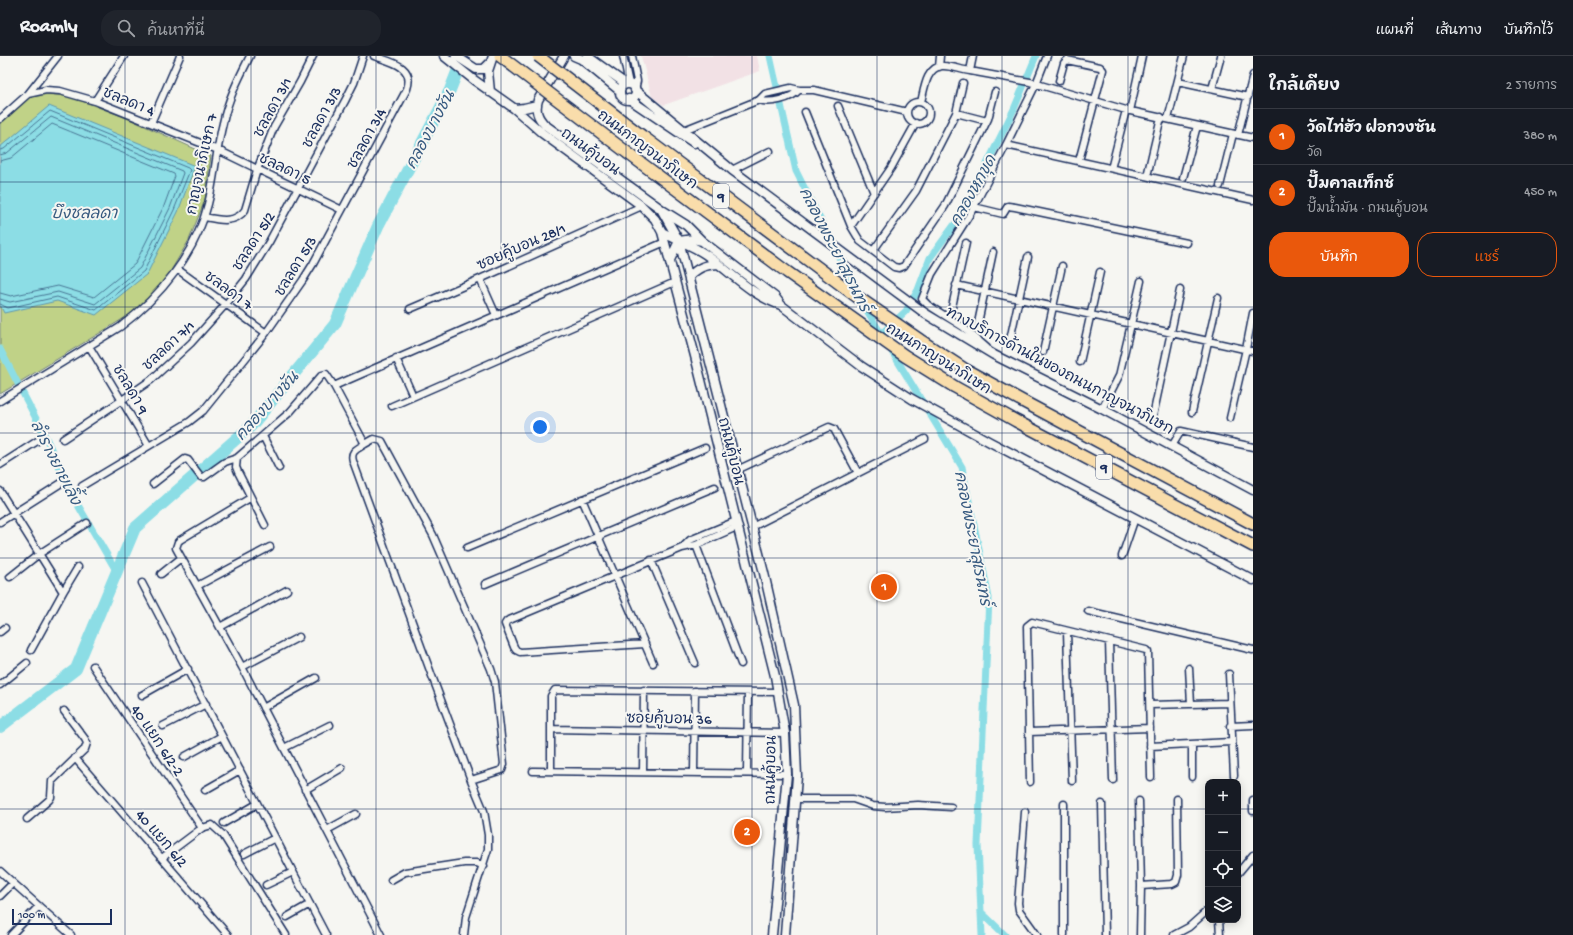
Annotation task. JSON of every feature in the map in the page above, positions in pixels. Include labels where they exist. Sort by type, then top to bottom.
[{"type":"highway","name":"ถนนกาญจนาภิเษก","points":[[500,56],[787,272],[899,352],[956,388],[1253,546]]},
{"type":"highway","name":"ถนนกาญจนาภิเษก","points":[[538,56],[800,255],[881,314],[966,370],[1253,524]]},
{"type":"main road","points":[[515,109],[537,105],[564,56]]},
{"type":"main road","points":[[574,56],[581,59],[620,91],[621,88],[630,86],[634,96],[629,99]]},
{"type":"main road","name":"ทางบริการด้านในของถนนกาญจนาภิเษก","points":[[587,56],[630,86],[732,170],[926,314],[952,331],[994,355],[1102,409],[1253,490]]},
{"type":"main road","points":[[450,58],[480,70],[484,68],[491,59]]},
{"type":"main road","name":"ถนนคู้บอน","points":[[450,58],[468,75],[515,109],[542,133],[642,206],[655,219],[662,232],[778,692],[786,733],[786,774],[772,935]]},
{"type":"main road","points":[[490,92],[488,79],[491,59]]},
{"type":"main road","name":"ทางบริการด้านในของถนนกาญจนาภิเษก","points":[[620,91],[624,98],[629,99],[691,141],[707,150]]},
{"type":"main road","name":"ถนนคู้บอน","points":[[537,105],[538,118],[545,124],[661,209],[679,241],[780,638],[794,706],[797,776],[785,935]]},
{"type":"main road","points":[[661,209],[686,225],[702,241],[770,293],[781,305],[860,366],[912,399],[990,442],[1253,580]]},
{"type":"main road","points":[[662,232],[701,251],[759,294],[772,302],[781,305]]},
{"type":"main road","points":[[679,241],[693,239],[702,241]]},
{"type":"main road","points":[[670,260],[679,241]]},
{"type":"main road","points":[[688,277],[701,266],[718,264]]},
{"type":"main road","points":[[777,880],[789,881]]},
{"type":"street","points":[[0,119],[28,94],[58,56]]},
{"type":"street","points":[[95,101],[124,56]]},
{"type":"street","points":[[151,123],[180,56]]},
{"type":"street","name":"กาญจนาภิเษก 7","points":[[0,401],[120,327],[136,314],[159,291],[177,269],[204,218],[227,105],[250,56]]},
{"type":"street","name":"ชลลดา 3/1","points":[[204,218],[228,220],[241,215],[248,203],[257,170],[274,127],[313,56]]},
{"type":"street","name":"ชลลดา 3/3","points":[[298,188],[346,99],[356,77],[363,56]]},
{"type":"street","name":"ชลลดา 3/4","points":[[342,210],[407,89],[409,78],[406,71],[399,65],[374,56]]},
{"type":"street","points":[[623,56],[630,86],[637,81],[632,56]]},
{"type":"street","points":[[939,67],[940,56]]},
{"type":"street","points":[[970,71],[973,56]]},
{"type":"street","points":[[994,355],[969,331],[922,300],[932,274],[974,207],[1006,145],[1033,83],[1047,56]]},
{"type":"street","points":[[1112,164],[1142,56]]},
{"type":"street","points":[[1168,119],[1184,56]]},
{"type":"street","points":[[1212,89],[1221,56]]},
{"type":"street","points":[[1060,81],[1064,63],[1067,60],[1100,67],[1103,70],[1080,156]]},
{"type":"street","points":[[921,102],[927,79],[934,70],[944,66],[1033,83],[1128,110],[1253,138]]},
{"type":"street","points":[[1220,186],[1248,97],[1253,75]]},
{"type":"street","points":[[41,77],[46,90]]},
{"type":"street","points":[[1178,82],[1248,97]]},
{"type":"street","points":[[873,251],[916,191],[956,113],[963,83]]},
{"type":"street","name":"ชลลดา 4","points":[[28,94],[46,90],[60,91],[95,101],[218,150]]},
{"type":"street","points":[[684,130],[759,100],[767,102],[793,96],[799,90],[816,90],[907,112]]},
{"type":"street","points":[[806,112],[851,226],[860,241],[894,267],[899,268],[904,266],[945,206],[987,121],[995,92]]},
{"type":"street","points":[[907,112],[911,105],[921,102]]},
{"type":"street","points":[[907,112],[910,120],[916,123],[924,122],[928,116],[926,106],[921,102]]},
{"type":"street","points":[[838,106],[874,193]]},
{"type":"street","points":[[956,113],[987,121]]},
{"type":"street","points":[[1148,172],[1161,117]]},
{"type":"street","points":[[851,226],[891,168],[916,123]]},
{"type":"street","points":[[1183,178],[1197,126]]},
{"type":"street","points":[[1006,145],[1253,200]]},
{"type":"street","name":"ชลลดา 5","points":[[218,150],[342,210]]},
{"type":"street","points":[[732,170],[770,150]]},
{"type":"street","name":"ชลลดา 5/2","points":[[226,304],[269,242],[298,188]]},
{"type":"street","name":"ซอยคู้บอน 28/1","points":[[410,309],[642,206]]},
{"type":"street","points":[[974,207],[1003,214],[1008,206],[1015,207],[1187,243]]},
{"type":"street","name":"ชลลดา 5/3","points":[[82,486],[189,422],[203,411],[266,333],[308,272],[342,210]]},
{"type":"street","points":[[334,386],[665,242]]},
{"type":"street","points":[[952,307],[966,243]]},
{"type":"street","points":[[978,322],[993,252]]},
{"type":"street","points":[[1010,340],[1028,257]]},
{"type":"street","points":[[1043,352],[1062,266]]},
{"type":"street","name":"ชลลดา 7","points":[[177,269],[266,333]]},
{"type":"street","points":[[1080,362],[1100,272]]},
{"type":"street","points":[[480,279],[496,315]]},
{"type":"street","points":[[1102,409],[1119,376],[1141,281]]},
{"type":"street","points":[[392,406],[675,282]]},
{"type":"street","points":[[956,285],[1250,350]]},
{"type":"street","points":[[1154,416],[1180,290]]},
{"type":"street","points":[[1192,412],[1218,298]]},
{"type":"street","name":"ชลลดา 7/1","points":[[63,439],[122,400],[167,366],[191,343],[226,304]]},
{"type":"street","points":[[1230,418],[1250,350],[1253,313]]},
{"type":"street","name":"ชลลดา 9","points":[[89,346],[149,446]]},
{"type":"street","points":[[396,358],[413,396]]},
{"type":"street","points":[[153,484],[185,459],[188,460],[201,477],[206,476],[225,462],[237,458],[290,412],[322,375],[327,375],[334,386],[365,444]]},
{"type":"street","points":[[737,470],[829,427],[834,429],[858,473]]},
{"type":"street","points":[[1172,446],[1181,431],[1253,447]]},
{"type":"street","points":[[263,436],[279,468]]},
{"type":"street","points":[[0,465],[42,438]]},
{"type":"street","points":[[464,935],[466,917],[484,866],[488,849],[488,834],[484,811],[471,780],[353,461],[352,452],[374,439],[382,442],[433,535],[491,669],[497,696],[504,764],[502,770],[471,780]]},
{"type":"street","points":[[752,526],[924,439]]},
{"type":"street","points":[[467,548],[705,448]]},
{"type":"street","points":[[237,458],[236,467],[250,498],[265,525]]},
{"type":"street","points":[[0,522],[63,482]]},
{"type":"street","points":[[485,584],[715,487]]},
{"type":"street","points":[[0,491],[63,592]]},
{"type":"street","points":[[250,498],[180,540],[176,548],[242,667],[381,935]]},
{"type":"street","points":[[582,500],[653,663]]},
{"type":"street","points":[[1122,556],[1135,518]]},
{"type":"street","points":[[10,577],[39,554],[87,523]]},
{"type":"street","points":[[645,644],[517,651],[505,626],[507,621],[651,560],[682,548],[696,545],[736,524]]},
{"type":"street","points":[[682,548],[690,540],[736,524]]},
{"type":"street","points":[[696,545],[741,664]]},
{"type":"street","points":[[198,586],[270,547]]},
{"type":"street","points":[[161,574],[181,558]]},
{"type":"street","points":[[651,560],[695,663]]},
{"type":"street","points":[[31,650],[78,566]]},
{"type":"street","points":[[142,583],[326,935]]},
{"type":"street","points":[[220,626],[287,590]]},
{"type":"street","points":[[1088,611],[1253,650]]},
{"type":"street","points":[[1030,782],[1027,626],[1034,622],[1067,632],[1146,650],[1148,652],[1151,776]]},
{"type":"street","points":[[1067,632],[1072,781]]},
{"type":"street","points":[[242,667],[299,637]]},
{"type":"street","points":[[1109,641],[1113,780]]},
{"type":"street","points":[[0,685],[27,663]]},
{"type":"street","name":"40 แยก 6/2-2","points":[[93,666],[202,828]]},
{"type":"street","points":[[1189,668],[1191,704]]},
{"type":"street","points":[[142,695],[188,670]]},
{"type":"street","points":[[1228,674],[1234,776]]},
{"type":"street","points":[[263,708],[316,678]]},
{"type":"street","points":[[551,771],[551,696],[555,690],[778,692]]},
{"type":"street","points":[[643,772],[644,690]]},
{"type":"street","points":[[694,773],[695,691]]},
{"type":"street","points":[[747,773],[748,692]]},
{"type":"street","points":[[1150,705],[1229,703]]},
{"type":"street","points":[[163,726],[206,704]]},
{"type":"street","points":[[27,818],[49,800],[51,797],[52,781],[85,749],[87,743],[64,712]]},
{"type":"street","points":[[284,748],[330,724]]},
{"type":"street","points":[[1230,726],[1253,725]]},
{"type":"street","points":[[1029,732],[1150,728]]},
{"type":"street","name":"ซอยคู้บอน 36","points":[[551,729],[786,733]]},
{"type":"street","points":[[184,757],[222,736]]},
{"type":"street","points":[[1150,746],[1231,742]]},
{"type":"street","points":[[1192,744],[1192,777]]},
{"type":"street","name":"40 แยก 6/2","points":[[75,758],[228,935]]},
{"type":"street","points":[[305,790],[342,768]]},
{"type":"street","points":[[205,790],[240,770]]},
{"type":"street","points":[[533,771],[786,774]]},
{"type":"street","points":[[795,799],[854,799],[873,806],[885,807],[918,805],[951,807]]},
{"type":"street","points":[[1141,886],[1172,884],[1176,882],[1178,875],[1177,799]]},
{"type":"street","points":[[1253,800],[1253,811]]},
{"type":"street","points":[[1139,801],[1141,886],[1140,935]]},
{"type":"street","points":[[224,823],[258,804]]},
{"type":"street","points":[[1064,804],[1064,935]]},
{"type":"street","points":[[1102,804],[1105,935]]},
{"type":"street","points":[[1025,812],[1018,903],[1020,910],[1037,935]]},
{"type":"street","points":[[326,830],[356,814]]},
{"type":"street","points":[[162,858],[202,828],[212,825],[223,835],[286,935]]},
{"type":"street","points":[[244,854],[275,838]]},
{"type":"street","points":[[1241,869],[1253,855]]},
{"type":"street","points":[[391,880],[405,872],[464,863],[477,863],[484,866]]},
{"type":"street","points":[[0,871],[39,906],[63,933],[71,935]]},
{"type":"street","points":[[266,885],[293,872]]},
{"type":"street","points":[[0,896],[13,883]]},
{"type":"street","points":[[287,917],[310,904]]},
{"type":"street","points":[[11,935],[39,906]]},
{"type":"street","points":[[1176,934],[1189,927],[1205,913]]},
{"type":"street","points":[[1219,923],[1220,935]]},
{"type":"shaded area","points":[[641,56],[757,56],[760,71],[664,105],[652,97]]},
{"type":"green space","name":"บึงชลลดา","points":[[33,93],[69,96],[127,118],[211,156],[205,200],[189,240],[163,284],[139,309],[0,394],[0,122]]},
{"type":"water","name":"บึงชลลดา","points":[[49,106],[195,166],[178,212],[147,274],[96,315],[57,301],[4,313],[0,305],[0,147]]},
{"type":"waterway","name":"คลองพระยาสุเรนทร์","points":[[770,56],[796,171],[858,295]]},
{"type":"waterway","name":"คลองหกขุด","points":[[881,334],[906,311],[918,290],[930,258],[963,213],[1014,109],[1036,56]]},
{"type":"waterway","name":"คลองบางชัน","points":[[0,727],[76,669],[135,528],[252,425],[335,324],[378,226],[450,90],[459,67]]},
{"type":"waterway","name":"คลองพระยาสุเรนทร์","points":[[863,304],[962,467],[989,598],[978,845],[982,935]]},
{"type":"waterway","name":"ลำรางยายเลิ้ง","points":[[0,349],[46,438],[72,495],[117,572]]},
{"type":"waterway","name":"คลองพระยาสุเรนทร์","points":[[981,912],[1005,935]]},
{"type":"place","name":"วัดไท่ฮัว ฝอกวงซัน","points":[[884,587]]},
{"type":"place","name":"ปั๊มคาลเท็กซ์","points":[[747,832]]}]
